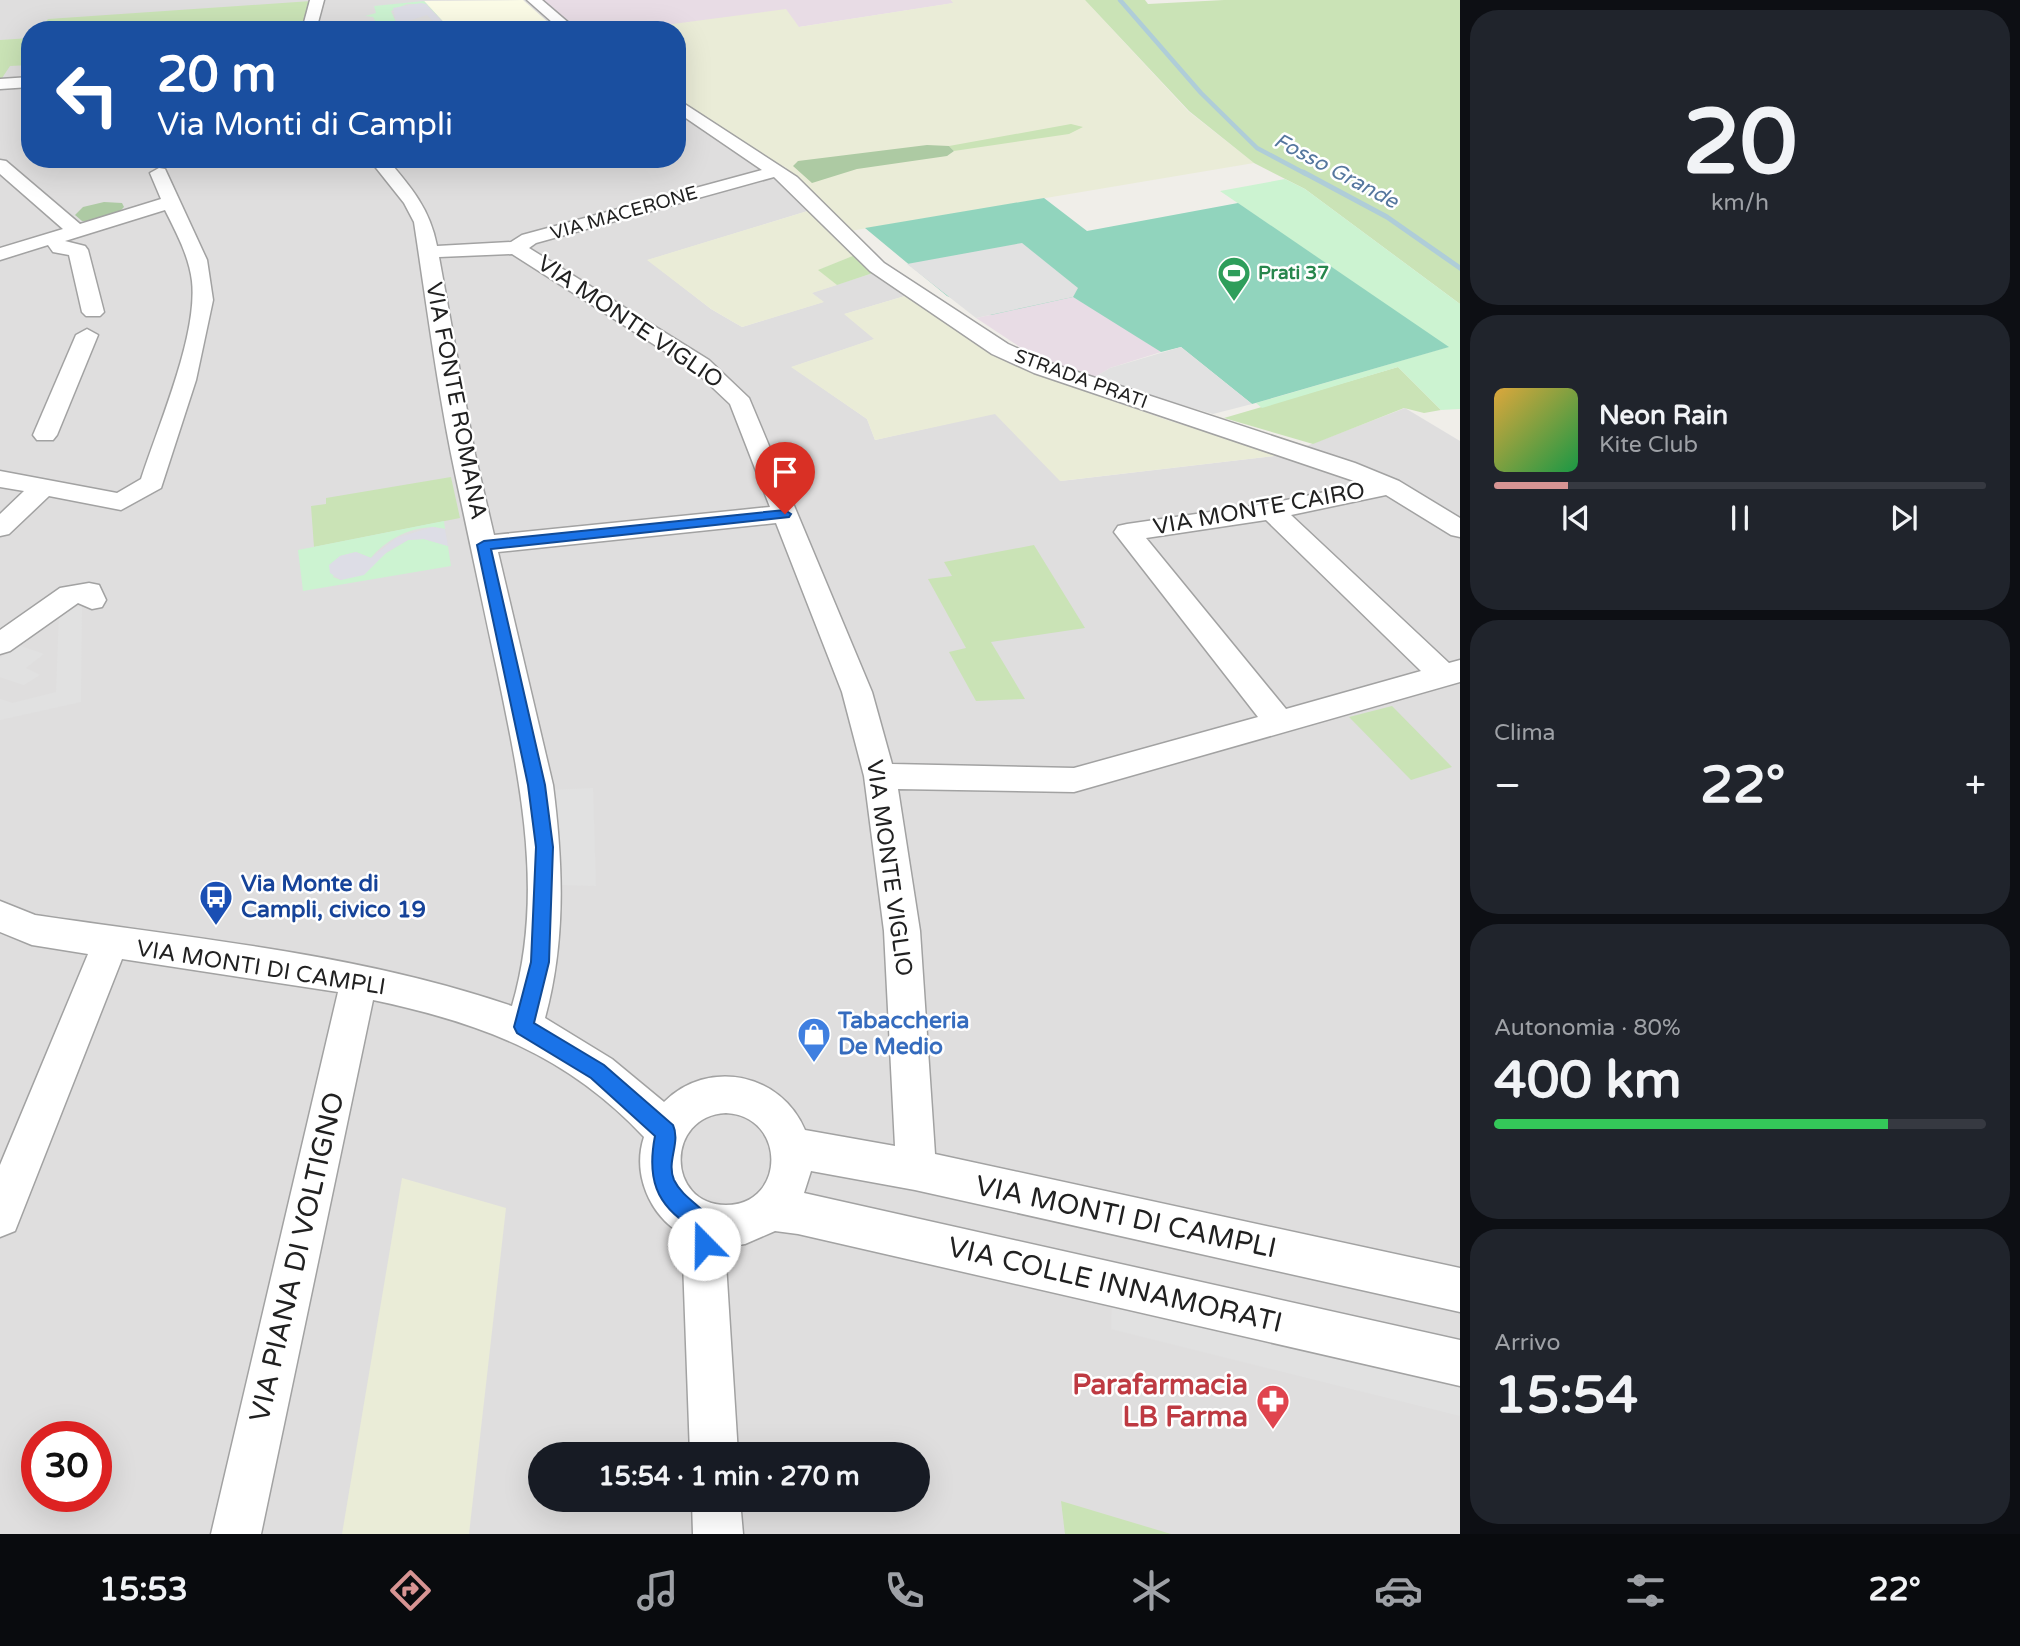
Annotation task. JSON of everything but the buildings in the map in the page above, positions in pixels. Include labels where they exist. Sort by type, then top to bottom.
[{"type":"street","points":[[311,21],[317,0]]},
{"type":"street","points":[[534,0],[559,21]]},
{"type":"street","points":[[0,84],[21,83]]},
{"type":"street","name":"STRADA PRATI","points":[[686,110],[777,171],[814,202],[858,252],[877,267],[1000,349],[1042,368],[1300,451],[1391,485],[1460,528]]},
{"type":"street","name":"VIA FONTE ROMANA","points":[[385,168],[413,202],[423,222],[453,402],[537,785],[545,847],[540,962],[524,1027]]},
{"type":"street","name":"VIA MACERONE","points":[[429,252],[516,248],[529,239],[777,171]]},
{"type":"street","points":[[4,173],[77,231]]},
{"type":"street","points":[[0,479],[121,502],[152,483],[201,319],[203,285],[197,259],[159,173]]},
{"type":"street","points":[[0,254],[171,202]]},
{"type":"street","points":[[53,238],[60,248],[78,250],[93,312]]},
{"type":"street","name":"VIA MONTE VIGLIO","points":[[516,248],[545,263],[619,316],[724,382],[741,403],[857,692],[880,776],[902,931],[915,1130],[915,1170]]},
{"type":"street","points":[[45,435],[87,335]]},
{"type":"street","name":"VIA MONTE CAIRO","points":[[1279,722],[1127,532],[1272,511],[1391,485]]},
{"type":"street","points":[[0,528],[43,488]]},
{"type":"street","points":[[1272,511],[1452,673]]},
{"type":"street","points":[[484,545],[785,514]]},
{"type":"street","points":[[0,643],[70,595],[89,592],[92,600]]},
{"type":"street","points":[[880,776],[1074,780],[1452,673]]},
{"type":"street","name":"VIA MONTI DI CAMPLI","points":[[0,916],[32,930],[359,979],[524,1027],[597,1072],[666,1132]]},
{"type":"street","name":"VIA MONTI DI CAMPLI","points":[[0,1216],[110,943]]},
{"type":"street","name":"VIA PIANA DI VOLTIGNO","points":[[236,1534],[359,979]]},
{"type":"street","points":[[728,1094],[752,1099],[764,1105],[782,1123],[792,1147],[789,1181],[770,1210],[755,1220],[738,1225],[719,1226],[702,1221],[684,1210],[665,1184],[660,1163],[666,1132],[672,1121],[691,1103],[728,1094]]},
{"type":"street","name":"VIA MONTI DI CAMPLI","points":[[792,1147],[915,1170],[1460,1290]]},
{"type":"street","name":"VIA COLLE INNAMORATI","points":[[770,1210],[798,1213],[1460,1363]]},
{"type":"street","points":[[702,1221],[713,1442]]},
{"type":"street","points":[[717,1512],[718,1534]]},
{"type":"shaded area","points":[[0,0],[541,0],[567,21],[21,21],[21,168],[686,168],[686,104],[769,160],[784,167],[824,206],[648,260],[711,309],[742,327],[823,302],[811,293],[873,273],[905,296],[845,314],[875,339],[792,367],[867,419],[875,440],[995,413],[1061,481],[1283,455],[1405,408],[1460,441],[1460,1534],[0,1534]]},
{"type":"shaded area","points":[[523,0],[547,21],[443,21],[424,1]]},
{"type":"shaded area","points":[[541,0],[951,0],[954,3],[799,27],[686,29],[686,21],[567,21]]},
{"type":"shaded area","points":[[951,0],[1085,0],[1188,111],[1254,163],[850,231],[785,167],[769,160],[686,104],[686,22],[786,9],[799,27],[953,3]]},
{"type":"shaded area","points":[[426,4],[442,21],[433,21],[427,15],[408,21],[396,21],[393,8]]},
{"type":"shaded area","points":[[814,209],[855,255],[819,270],[837,285],[812,293],[824,302],[742,327],[711,309],[647,260]]},
{"type":"shaded area","points":[[1022,243],[1078,288],[1073,297],[976,318],[907,264]]},
{"type":"shaded area","points":[[905,296],[1010,364],[1167,420],[1283,455],[1060,481],[995,414],[875,440],[867,419],[791,367],[874,339],[844,314]]},
{"type":"shaded area","points":[[1073,297],[1161,352],[1110,368],[1092,379],[1026,351],[976,318]]},
{"type":"shaded area","points":[[1181,347],[1252,404],[1213,414],[1092,379],[1110,368]]},
{"type":"shaded area","points":[[432,527],[445,529],[448,546],[424,539],[408,540],[387,552],[364,575],[341,580],[330,573],[329,565],[340,556],[356,552],[371,558],[396,538]]},
{"type":"shaded area","points":[[82,606],[81,702],[0,720],[0,699],[12,703],[56,692],[59,611]]},
{"type":"shaded area","points":[[18,645],[44,654],[26,668],[40,675],[24,685],[0,677],[0,658]]},
{"type":"shaded area","points":[[593,788],[596,886],[558,885],[550,790]]},
{"type":"shaded area","points":[[402,1178],[506,1208],[469,1534],[342,1534]]},
{"type":"shaded area","points":[[1112,1301],[1460,1386],[1460,1416],[1111,1329]]},
{"type":"green space","points":[[1085,0],[1145,0],[1148,4],[1224,0],[1460,0],[1460,304],[1305,189],[1254,163],[1189,111]]},
{"type":"green space","points":[[311,1],[303,21],[46,21]]},
{"type":"green space","points":[[424,1],[443,21],[426,4],[407,4],[391,11],[396,21],[375,21],[373,17],[365,16],[376,13],[374,6]]},
{"type":"green space","points":[[21,39],[21,65],[10,66],[0,81],[0,40]]},
{"type":"green space","points":[[1071,124],[1083,127],[1069,134],[954,151],[949,146]]},
{"type":"green space","points":[[927,145],[949,146],[954,151],[947,156],[857,169],[812,183],[793,166],[798,161]]},
{"type":"green space","points":[[1285,179],[1305,189],[1460,304],[1460,409],[1441,410],[1398,367],[1262,408],[1256,403],[1448,347],[1220,191]]},
{"type":"green space","name":"Prati 37","points":[[1044,198],[1087,231],[1238,203],[1449,347],[1252,404],[1181,347],[1161,352],[1073,297],[991,315],[947,296],[865,228]]},
{"type":"green space","points":[[104,202],[122,203],[124,207],[116,214],[99,220],[82,221],[75,215],[83,207]]},
{"type":"green space","points":[[855,255],[873,273],[837,285],[818,270]]},
{"type":"green space","points":[[1398,367],[1441,410],[1424,413],[1404,408],[1313,444],[1224,418]]},
{"type":"green space","points":[[451,477],[460,518],[314,547],[311,506],[326,504],[326,498]]},
{"type":"green space","points":[[444,521],[445,529],[435,527],[404,533],[386,544],[371,558],[356,552],[340,556],[333,577],[341,580],[408,540],[424,539],[448,546],[451,566],[303,591],[298,550]]},
{"type":"green space","points":[[1034,545],[1085,628],[991,642],[1025,699],[976,701],[949,652],[966,648],[928,579],[952,576],[944,562]]},
{"type":"green space","points":[[1392,706],[1452,767],[1411,780],[1349,717]]},
{"type":"green space","points":[[1061,1501],[1171,1534],[1065,1534]]},
{"type":"waterway","name":"Fosso Grande","points":[[1120,0],[1201,93],[1257,148],[1306,174]]},
{"type":"waterway","name":"Fosso Grande","points":[[1303,172],[1387,217],[1460,268]]},
{"type":"place","name":"Prati 37","points":[[1234,303]]},
{"type":"place","name":"Via Monte di Campli, civico 19","points":[[216,927]]},
{"type":"place","name":"Tabaccheria De Medio","points":[[814,1064]]},
{"type":"place","name":"Parafarmacia LB Farma","points":[[1273,1431]]},
{"type":"route","points":[[704,1244],[702,1221],[684,1210],[669,1194],[665,1184],[660,1163],[666,1132],[654,1118],[597,1072],[524,1027],[540,962],[546,885],[545,847],[537,785],[484,545],[785,514]]}]
